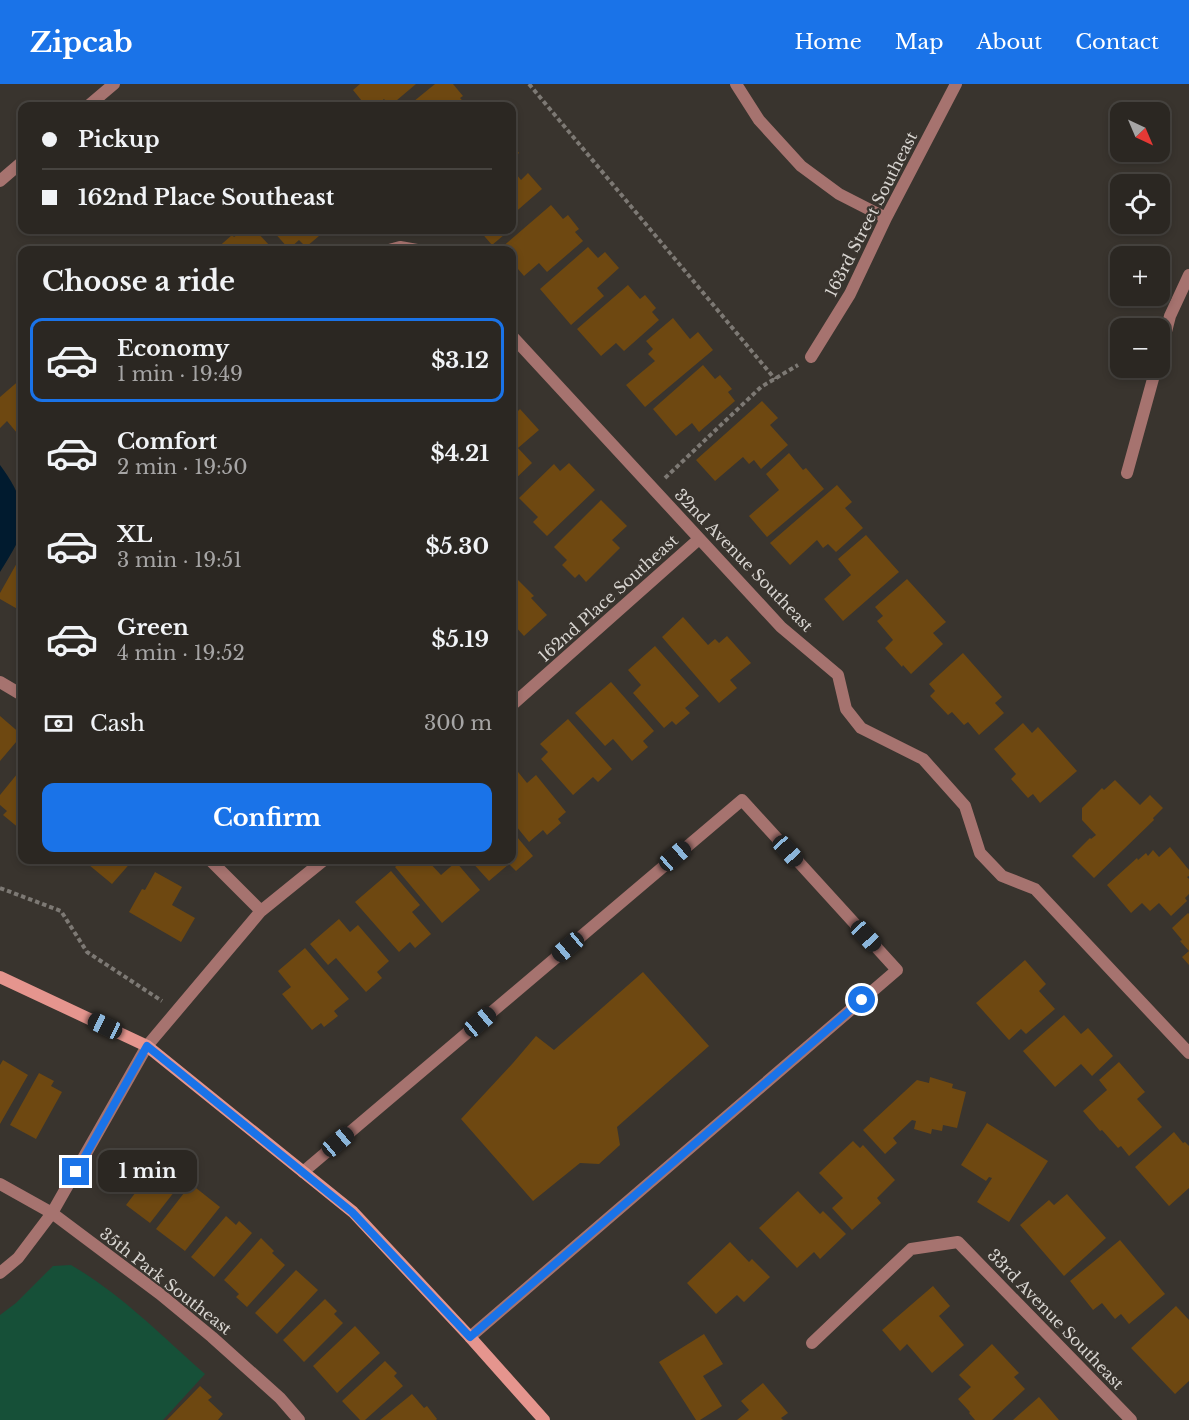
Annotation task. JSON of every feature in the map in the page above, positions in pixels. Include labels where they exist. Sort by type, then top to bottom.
[{"type":"street","points":[[93,102],[114,84]]},
{"type":"street","points":[[736,84],[759,120],[801,165],[839,194],[886,218]]},
{"type":"street","name":"163rd Street Southeast","points":[[811,357],[850,294],[886,218],[956,84]]},
{"type":"street","points":[[0,181],[18,165]]},
{"type":"street","points":[[1169,318],[1189,275]]},
{"type":"street","name":"32nd Avenue Southeast","points":[[516,340],[781,627],[838,675],[846,710],[861,728],[923,759],[965,806],[980,853],[1002,876],[1035,889],[1189,1053]]},
{"type":"street","points":[[1126,473],[1153,378]]},
{"type":"street","name":"162nd Place Southeast","points":[[516,701],[699,539]]},
{"type":"street","points":[[0,682],[18,693]]},
{"type":"street","points":[[303,1172],[742,800],[897,970],[470,1337]]},
{"type":"street","points":[[214,864],[261,911]]},
{"type":"street","points":[[0,1273],[18,1258],[52,1213],[147,1046],[261,911],[319,864]]},
{"type":"street","points":[[0,976],[147,1046],[352,1212],[470,1337],[543,1420]]},
{"type":"street","name":"35th Park Southeast","points":[[0,1184],[52,1213],[160,1294],[280,1398],[299,1420]]},
{"type":"street","name":"33rd Avenue Southeast","points":[[812,1343],[911,1249],[958,1242],[1131,1420]]},
{"type":"path","points":[[529,84],[775,379]]},
{"type":"path","points":[[653,489],[761,387],[811,357]]},
{"type":"path","points":[[0,888],[61,911],[87,952],[177,1011]]},
{"type":"green space","points":[[71,1265],[124,1302],[205,1374],[163,1420],[0,1420],[0,1315],[16,1303],[53,1266]]},
{"type":"water","points":[[0,465],[18,495],[18,540],[0,572]]},
{"type":"building","points":[[360,84],[416,84],[395,102],[387,102],[384,99],[380,102],[363,102],[353,90]]},
{"type":"building","points":[[435,84],[453,84],[463,96],[460,98],[464,102],[413,102]]},
{"type":"building","points":[[528,173],[542,189],[516,212],[516,174],[521,180]]},
{"type":"building","points":[[551,205],[563,219],[568,215],[579,229],[575,232],[583,241],[547,272],[539,263],[524,276],[516,267],[516,246],[503,246]]},
{"type":"building","points":[[238,234],[259,234],[270,246],[220,246],[232,235],[234,237]]},
{"type":"building","points":[[276,234],[321,234],[307,246],[299,240],[292,246],[286,246]]},
{"type":"building","points":[[482,234],[505,234],[492,245]]},
{"type":"building","points":[[588,247],[598,258],[605,252],[619,268],[597,288],[604,296],[571,325],[540,289]]},
{"type":"building","points":[[628,285],[640,299],[645,295],[656,308],[652,312],[659,320],[624,351],[616,343],[601,356],[577,329]]},
{"type":"building","points":[[673,318],[690,339],[698,332],[713,350],[645,407],[626,385],[655,361],[648,354],[653,349],[646,341]]},
{"type":"building","points":[[703,365],[715,379],[720,375],[732,389],[728,392],[735,401],[699,432],[692,423],[676,436],[653,409]]},
{"type":"building","points":[[18,381],[18,434],[7,421],[0,428],[0,397]]},
{"type":"building","points":[[762,401],[778,418],[770,425],[788,445],[761,469],[754,460],[749,464],[743,457],[715,481],[696,460]]},
{"type":"building","points":[[520,409],[539,430],[518,448],[532,463],[516,478],[516,413]]},
{"type":"building","points":[[789,453],[803,470],[806,468],[824,489],[767,537],[749,516],[779,490],[766,474]]},
{"type":"building","points":[[569,463],[595,490],[547,536],[533,522],[538,517],[519,498],[554,464],[560,471]]},
{"type":"building","points":[[837,485],[852,502],[845,508],[863,528],[836,552],[828,544],[823,548],[817,540],[790,565],[770,543]]},
{"type":"building","points":[[601,500],[627,526],[612,540],[620,548],[586,582],[579,574],[575,578],[562,565],[567,560],[554,547]]},
{"type":"building","points":[[866,535],[899,572],[843,621],[824,599],[851,575],[838,559]]},
{"type":"building","points":[[18,561],[18,609],[0,599],[0,593]]},
{"type":"building","points":[[516,578],[534,596],[531,598],[547,615],[524,636],[516,627]]},
{"type":"building","points":[[907,579],[946,622],[933,633],[943,644],[911,674],[885,648],[893,640],[877,621],[883,616],[875,607]]},
{"type":"building","points":[[683,617],[708,645],[715,639],[719,643],[727,636],[751,663],[730,680],[737,688],[719,703],[662,637]]},
{"type":"building","points":[[655,646],[699,696],[685,708],[690,713],[676,725],[672,721],[664,728],[633,693],[641,685],[628,670]]},
{"type":"building","points":[[963,653],[1002,697],[995,703],[1004,713],[979,735],[968,722],[964,725],[952,712],[948,715],[930,696],[935,691],[929,684]]},
{"type":"building","points":[[611,682],[654,731],[643,741],[648,747],[632,761],[613,739],[605,746],[575,713]]},
{"type":"building","points":[[0,716],[18,732],[18,740],[0,761]]},
{"type":"building","points":[[568,719],[612,769],[598,782],[593,777],[573,795],[541,759],[548,752],[540,744]]},
{"type":"building","points":[[1023,723],[1032,733],[1038,727],[1077,771],[1040,803],[1033,794],[1028,798],[1011,779],[1016,774],[994,749]]},
{"type":"building","points":[[516,769],[527,783],[536,775],[566,812],[558,819],[561,823],[547,835],[543,830],[529,842],[516,826]]},
{"type":"building","points":[[18,773],[18,827],[3,815],[7,811],[0,805],[0,795]]},
{"type":"building","points":[[1115,780],[1140,805],[1150,795],[1163,808],[1153,818],[1154,820],[1094,878],[1072,856],[1096,835],[1082,820],[1082,808],[1102,788],[1104,790]]},
{"type":"building","points":[[516,836],[533,856],[516,871],[509,864],[516,864]]},
{"type":"building","points":[[1170,847],[1189,870],[1187,877],[1189,894],[1185,898],[1187,901],[1171,916],[1159,903],[1150,911],[1142,903],[1131,913],[1107,885],[1137,858],[1138,860],[1146,853],[1148,856],[1153,850],[1159,857]]},
{"type":"building","points":[[88,864],[130,864],[112,884]]},
{"type":"building","points":[[398,864],[431,864],[441,875],[454,864],[458,864],[480,890],[442,923],[395,867]]},
{"type":"building","points":[[474,864],[509,864],[489,881]]},
{"type":"building","points":[[391,871],[420,905],[412,912],[431,934],[415,948],[410,942],[399,952],[355,902]]},
{"type":"building","points":[[155,872],[182,887],[172,905],[195,918],[181,942],[129,912]]},
{"type":"building","points":[[1189,914],[1189,951],[1172,928]]},
{"type":"building","points":[[339,919],[350,932],[358,925],[389,961],[377,972],[382,978],[366,992],[336,958],[328,965],[310,944]]},
{"type":"building","points":[[305,948],[349,999],[334,1011],[338,1016],[324,1027],[321,1023],[312,1030],[282,994],[291,987],[278,971]]},
{"type":"building","points":[[1189,951],[1189,965],[1182,957]]},
{"type":"building","points":[[1025,960],[1046,984],[1039,991],[1055,1009],[1026,1034],[1021,1029],[1009,1040],[976,1003]]},
{"type":"building","points":[[643,972],[709,1046],[617,1127],[620,1145],[599,1164],[580,1163],[533,1201],[461,1119],[536,1036],[554,1050]]},
{"type":"building","points":[[1064,1015],[1081,1034],[1088,1028],[1113,1056],[1092,1076],[1081,1064],[1055,1087],[1023,1051]]},
{"type":"building","points":[[3,1060],[28,1075],[0,1124],[0,1065]]},
{"type":"building","points":[[1119,1062],[1145,1092],[1137,1099],[1162,1127],[1129,1156],[1121,1146],[1118,1148],[1102,1130],[1100,1131],[1083,1111],[1107,1090],[1099,1080]]},
{"type":"building","points":[[39,1073],[54,1081],[51,1086],[62,1092],[36,1139],[10,1125]]},
{"type":"building","points":[[930,1077],[953,1084],[952,1088],[966,1092],[957,1128],[943,1125],[942,1131],[932,1129],[931,1134],[914,1129],[916,1121],[912,1120],[893,1138],[897,1143],[885,1154],[863,1130],[917,1080],[929,1083]]},
{"type":"building","points":[[987,1123],[1048,1161],[1009,1222],[977,1202],[992,1178],[989,1177],[986,1181],[961,1165]]},
{"type":"building","points":[[1174,1132],[1183,1143],[1189,1146],[1189,1188],[1169,1206],[1135,1167]]},
{"type":"building","points":[[853,1141],[860,1148],[863,1145],[895,1180],[877,1198],[881,1203],[852,1230],[832,1208],[843,1198],[819,1173]]},
{"type":"building","points":[[161,1159],[185,1178],[150,1223],[126,1205]]},
{"type":"building","points":[[191,1184],[220,1207],[185,1251],[156,1229]]},
{"type":"building","points":[[798,1191],[820,1214],[823,1211],[846,1234],[820,1259],[814,1252],[797,1268],[759,1228]]},
{"type":"building","points":[[1067,1194],[1106,1238],[1064,1276],[1020,1225],[1049,1200],[1054,1205]]},
{"type":"building","points":[[226,1216],[236,1225],[239,1221],[252,1233],[214,1277],[191,1257]]},
{"type":"building","points":[[261,1238],[285,1265],[247,1307],[236,1297],[239,1294],[224,1280]]},
{"type":"building","points":[[1120,1240],[1165,1294],[1129,1324],[1121,1314],[1115,1319],[1102,1303],[1093,1310],[1070,1281]]},
{"type":"building","points":[[730,1242],[749,1262],[752,1259],[770,1277],[744,1302],[737,1295],[716,1314],[687,1283]]},
{"type":"building","points":[[296,1270],[318,1290],[277,1334],[255,1313]]},
{"type":"building","points":[[933,1286],[950,1306],[939,1316],[964,1345],[932,1373],[907,1344],[900,1351],[882,1330]]},
{"type":"building","points":[[325,1299],[337,1311],[334,1314],[343,1323],[304,1362],[283,1340]]},
{"type":"building","points":[[1176,1306],[1189,1320],[1189,1381],[1175,1394],[1131,1348]]},
{"type":"building","points":[[355,1326],[380,1353],[337,1393],[313,1366]]},
{"type":"building","points":[[704,1334],[723,1364],[703,1376],[722,1406],[700,1420],[696,1420],[659,1362]]},
{"type":"building","points":[[992,1344],[1019,1373],[1014,1377],[1025,1389],[992,1420],[975,1420],[958,1399],[971,1387],[959,1375]]},
{"type":"building","points":[[385,1361],[397,1373],[394,1376],[403,1386],[365,1420],[360,1420],[342,1401]]},
{"type":"building","points":[[763,1383],[788,1413],[781,1418],[783,1420],[737,1420],[749,1410],[741,1401]]},
{"type":"building","points":[[200,1386],[212,1397],[208,1400],[223,1414],[218,1420],[167,1420]]},
{"type":"building","points":[[412,1394],[424,1408],[427,1406],[436,1420],[380,1420]]},
{"type":"building","points":[[1039,1397],[1059,1420],[1013,1420]]},
{"type":"route","points":[[76,1172],[147,1046],[352,1212],[470,1337],[862,1000]]}]
